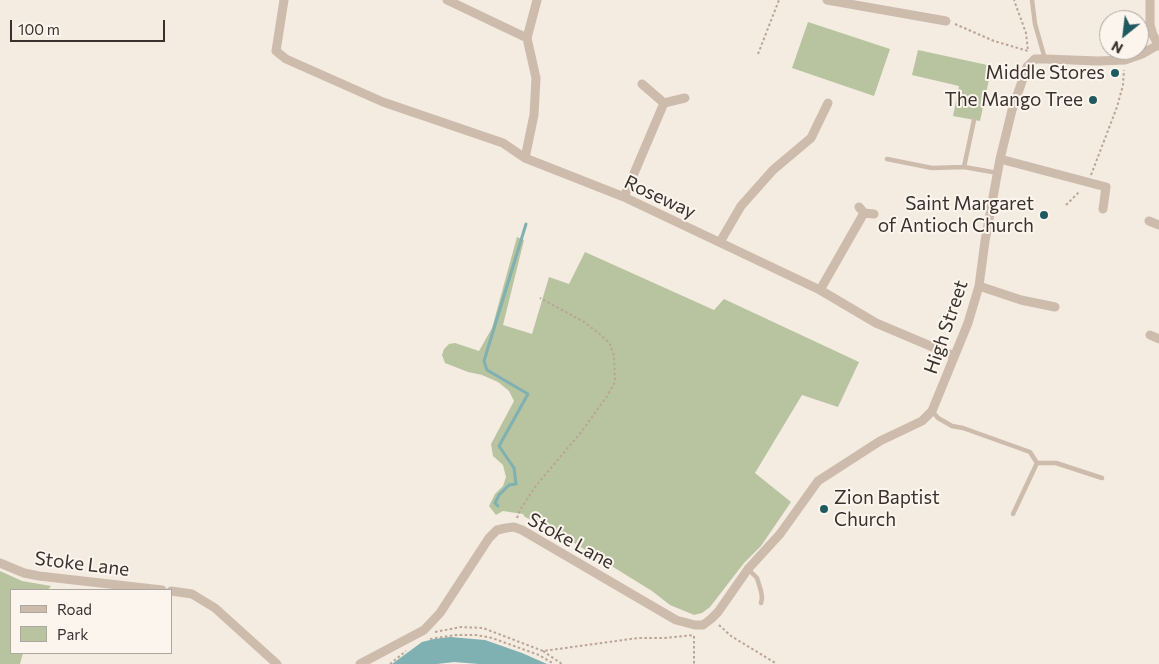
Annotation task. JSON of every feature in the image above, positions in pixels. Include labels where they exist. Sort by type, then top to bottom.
[{"type":"street","name":"Roseway","points":[[284,0],[276,51],[286,59],[383,102],[503,143],[526,158],[624,197],[820,290],[876,323],[919,343],[954,356]]},
{"type":"street","points":[[447,0],[527,38]]},
{"type":"street","points":[[526,158],[534,115],[536,78],[527,38],[537,0]]},
{"type":"street","points":[[827,0],[946,20]]},
{"type":"street","points":[[1150,0],[1150,25],[1158,45]]},
{"type":"street","name":"High Street","points":[[932,411],[968,323],[979,286],[1000,158],[1012,110],[1027,67],[1035,59],[1044,59]]},
{"type":"street","points":[[1044,59],[1124,60]]},
{"type":"street","points":[[642,84],[664,104]]},
{"type":"street","points":[[664,104],[684,98]]},
{"type":"street","points":[[720,242],[740,206],[773,170],[811,138],[828,103]]},
{"type":"street","points":[[624,197],[664,104]]},
{"type":"street","points":[[1000,158],[1106,187],[1103,209]]},
{"type":"street","points":[[820,290],[866,211]]},
{"type":"street","points":[[1149,221],[1159,225]]},
{"type":"street","points":[[979,286],[1021,300],[1055,307]]},
{"type":"street","points":[[694,625],[703,624],[718,612],[748,569],[780,534],[818,481],[880,440],[922,421],[932,411]]},
{"type":"street","name":"Stoke Lane","points":[[360,664],[424,630],[440,613],[489,538],[497,530],[514,527],[676,620],[694,625]]},
{"type":"street","name":"Stoke Lane","points":[[0,563],[24,573],[39,576],[153,589]]},
{"type":"street","points":[[172,592],[192,594],[216,608],[277,664]]},
{"type":"lane","points":[[1032,0],[1035,24],[1044,59]]},
{"type":"lane","points":[[964,167],[974,120]]},
{"type":"lane","points":[[887,159],[932,168],[964,167],[998,173]]},
{"type":"lane","points":[[932,411],[938,418],[952,426],[963,428],[1030,452],[1036,464]]},
{"type":"lane","points":[[1036,464],[1056,463],[1102,478]]},
{"type":"lane","points":[[1013,514],[1036,464]]},
{"type":"lane","points":[[748,569],[757,578],[762,591],[761,603]]},
{"type":"path","points":[[758,54],[779,0]]},
{"type":"path","points":[[946,20],[994,41],[1028,51],[1026,33],[1014,0]]},
{"type":"path","points":[[1066,206],[1088,182],[1117,107],[1123,85],[1124,60]]},
{"type":"path","points":[[514,527],[520,510],[535,487],[582,431],[615,382],[614,356],[610,344],[602,335],[584,322],[540,298]]},
{"type":"path","points":[[711,619],[731,636],[777,664]]},
{"type":"path","points":[[694,625],[696,632],[694,635],[694,664]]},
{"type":"path","points":[[432,632],[461,628],[483,628],[543,651],[562,664]]},
{"type":"path","points":[[427,639],[456,635],[484,636],[516,645],[554,664]]},
{"type":"path","points":[[543,651],[638,638],[694,635]]},
{"type":"path","points":[[390,664],[406,651]]},
{"type":"green space","points":[[808,22],[890,49],[874,96],[792,68]]},
{"type":"green space","points":[[918,50],[992,66],[980,121],[953,116],[959,86],[912,75]]},
{"type":"green space","points":[[517,237],[524,240],[503,325],[532,334],[549,277],[569,284],[585,252],[714,310],[724,299],[859,362],[838,407],[802,395],[755,473],[791,502],[761,546],[744,563],[710,607],[702,613],[694,615],[670,605],[652,591],[550,528],[525,517],[523,514],[503,511],[496,515],[489,506],[495,494],[503,486],[506,477],[503,465],[493,456],[491,444],[514,401],[509,391],[498,382],[445,363],[442,355],[444,349],[449,344],[455,343],[479,351],[492,328]]},
{"type":"green space","points":[[0,571],[22,581],[51,586],[49,589],[10,589],[10,654],[23,654],[20,664],[0,664]]},
{"type":"water","points":[[450,637],[485,640],[547,664],[454,662],[392,664],[422,642]]},
{"type":"waterway","points":[[498,506],[495,503],[499,495],[509,485],[516,484],[514,468],[499,446],[528,394],[487,370],[484,361],[526,224]]},
{"type":"place","name":"Middle Stores","points":[[1115,73]]},
{"type":"place","name":"The Mango Tree","points":[[1093,100]]},
{"type":"place","name":"Saint Margaret of Antioch Church","points":[[1044,215]]},
{"type":"place","name":"Zion Baptist Church","points":[[824,509]]}]
